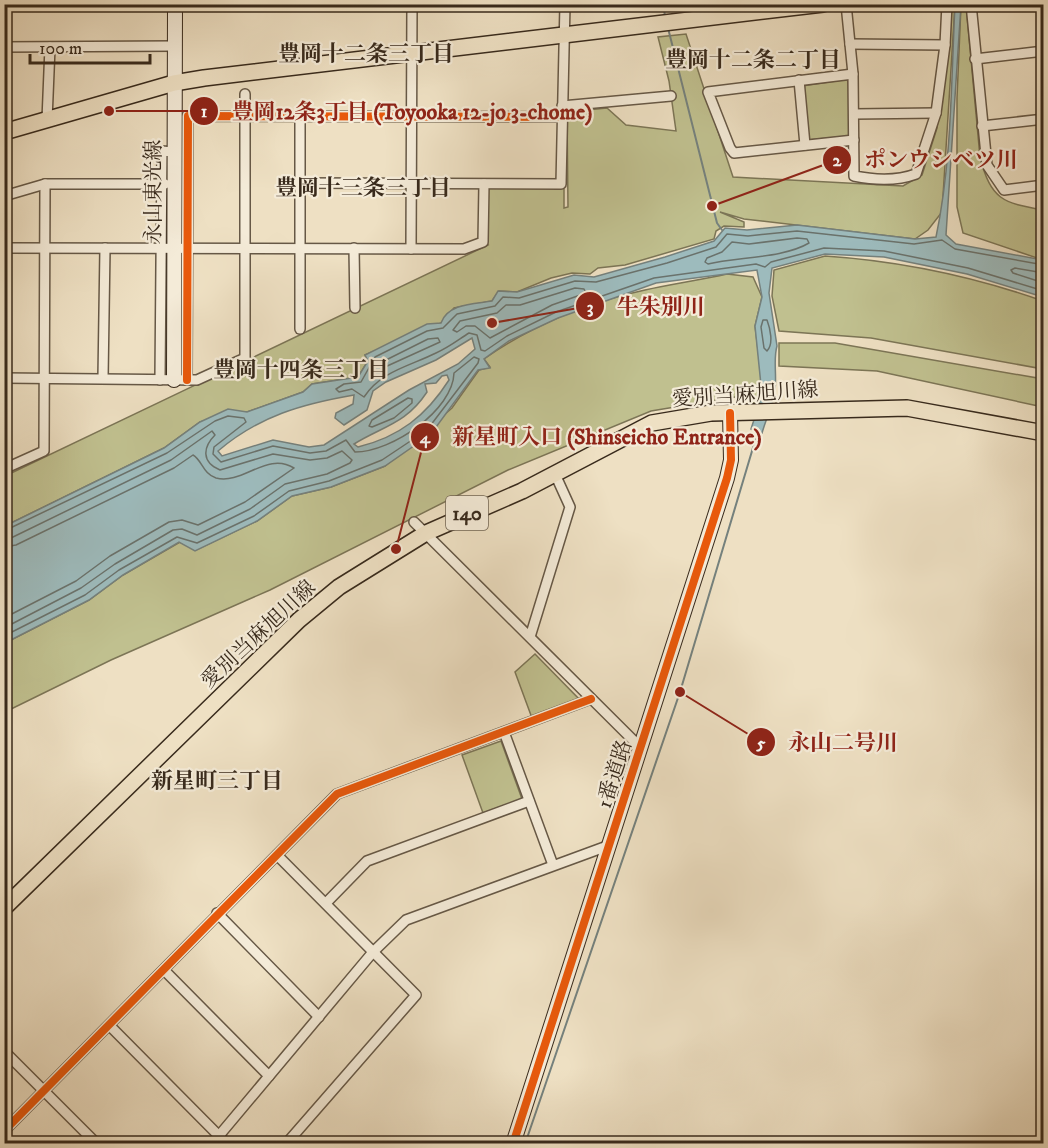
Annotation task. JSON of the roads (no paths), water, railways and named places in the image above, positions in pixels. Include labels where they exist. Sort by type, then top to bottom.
[{"type":"main road","points":[[4,132],[174,83],[676,22],[735,10],[823,4]]},
{"type":"main road","name":"愛別当麻旭川線","points":[[6,902],[299,620],[339,588],[426,533],[555,474],[652,423],[684,416],[730,413],[907,408],[1044,434]]},
{"type":"street","name":"永山東光線","points":[[174,380],[175,4]]},
{"type":"street","points":[[411,249],[412,4]]},
{"type":"street","points":[[300,183],[561,184],[565,4]]},
{"type":"street","points":[[846,4],[853,74],[854,176],[905,178],[916,174],[936,113],[945,45],[947,4]]},
{"type":"street","points":[[971,4],[987,165],[1004,190],[1044,185]]},
{"type":"street","points":[[850,44],[945,45]]},
{"type":"street","points":[[4,47],[174,46]]},
{"type":"street","points":[[47,120],[50,47]]},
{"type":"street","points":[[975,59],[1044,51]]},
{"type":"street","points":[[853,74],[708,92],[734,153],[854,140]]},
{"type":"street","points":[[799,80],[805,145]]},
{"type":"street","points":[[4,378],[197,380],[245,358],[245,94]]},
{"type":"street","points":[[562,106],[671,96]]},
{"type":"street","points":[[854,114],[936,113]]},
{"type":"street","points":[[4,196],[45,184],[175,184],[188,116],[561,117]]},
{"type":"street","points":[[300,117],[300,329]]},
{"type":"street","points":[[982,126],[1044,119]]},
{"type":"street","points":[[4,469],[44,451],[45,184]]},
{"type":"street","points":[[4,248],[464,249],[483,242],[484,184]]},
{"type":"street","points":[[103,378],[105,248]]},
{"type":"street","points":[[354,248],[355,308]]},
{"type":"street","name":"1番道路","points":[[513,1143],[727,478],[731,460],[730,413]]},
{"type":"street","points":[[530,637],[570,507],[555,474]]},
{"type":"street","points":[[414,522],[641,748]]},
{"type":"street","points":[[4,1131],[337,794],[591,699]]},
{"type":"street","points":[[504,732],[553,865]]},
{"type":"street","points":[[326,903],[368,861],[529,801]]},
{"type":"street","points":[[212,1143],[373,952],[406,920],[610,845]]},
{"type":"street","points":[[277,855],[416,995],[286,1143]]},
{"type":"street","points":[[217,913],[319,1017]]},
{"type":"street","points":[[164,970],[269,1076]]},
{"type":"street","points":[[110,1026],[227,1143]]},
{"type":"street","points":[[4,1051],[97,1143]]},
{"type":"water","points":[[955,5],[961,5],[946,235],[956,244],[1043,260],[1043,297],[967,274],[884,257],[825,254],[772,268],[769,293],[777,346],[775,390],[762,433],[751,429],[762,395],[755,326],[762,297],[757,270],[656,283],[558,318],[509,341],[484,359],[490,368],[478,370],[431,434],[385,466],[331,487],[292,496],[257,521],[195,551],[179,542],[123,575],[89,600],[5,643],[5,526],[164,448],[200,422],[228,409],[247,412],[303,392],[312,384],[358,377],[368,361],[365,355],[427,324],[441,323],[445,316],[456,308],[492,301],[498,291],[517,292],[574,275],[594,277],[665,257],[714,241],[725,228],[747,230],[797,225],[915,239],[936,237],[948,150]],"holes":[[[472,338],[475,349],[458,364],[409,390],[324,445],[309,447],[273,440],[222,456],[218,451],[265,420],[299,407],[354,395],[353,404],[336,413],[335,418],[344,425],[367,410],[373,391],[386,382],[436,360]],[[447,375],[449,380],[440,393],[410,423],[399,431],[373,443],[358,447],[354,444],[402,418],[419,403],[427,392],[425,384],[436,383],[442,376]]]},
{"type":"waterway","points":[[663,4],[665,16]]},
{"type":"waterway","points":[[668,28],[717,223],[722,230]]},
{"type":"waterway","points":[[525,1144],[680,692],[758,431]]},
{"type":"place","name":"豊岡12条3丁目 (Toyooka 12-jo 3-chome)","points":[[109,111]]},
{"type":"place","name":"ポンウシベツ川","points":[[712,206]]},
{"type":"place","name":"牛朱別川","points":[[492,323]]},
{"type":"place","name":"新星町入口 (Shinseicho Entrance)","points":[[396,549]]},
{"type":"place","name":"永山二号川","points":[[680,692]]},
{"type":"district","name":"豊岡十二条三丁目","points":[[366,53]]},
{"type":"district","name":"豊岡十二条二丁目","points":[[753,59]]},
{"type":"district","name":"豊岡十三条三丁目","points":[[363,187]]},
{"type":"district","name":"豊岡十四条三丁目","points":[[301,369]]},
{"type":"district","name":"新星町三丁目","points":[[217,780]]}]
